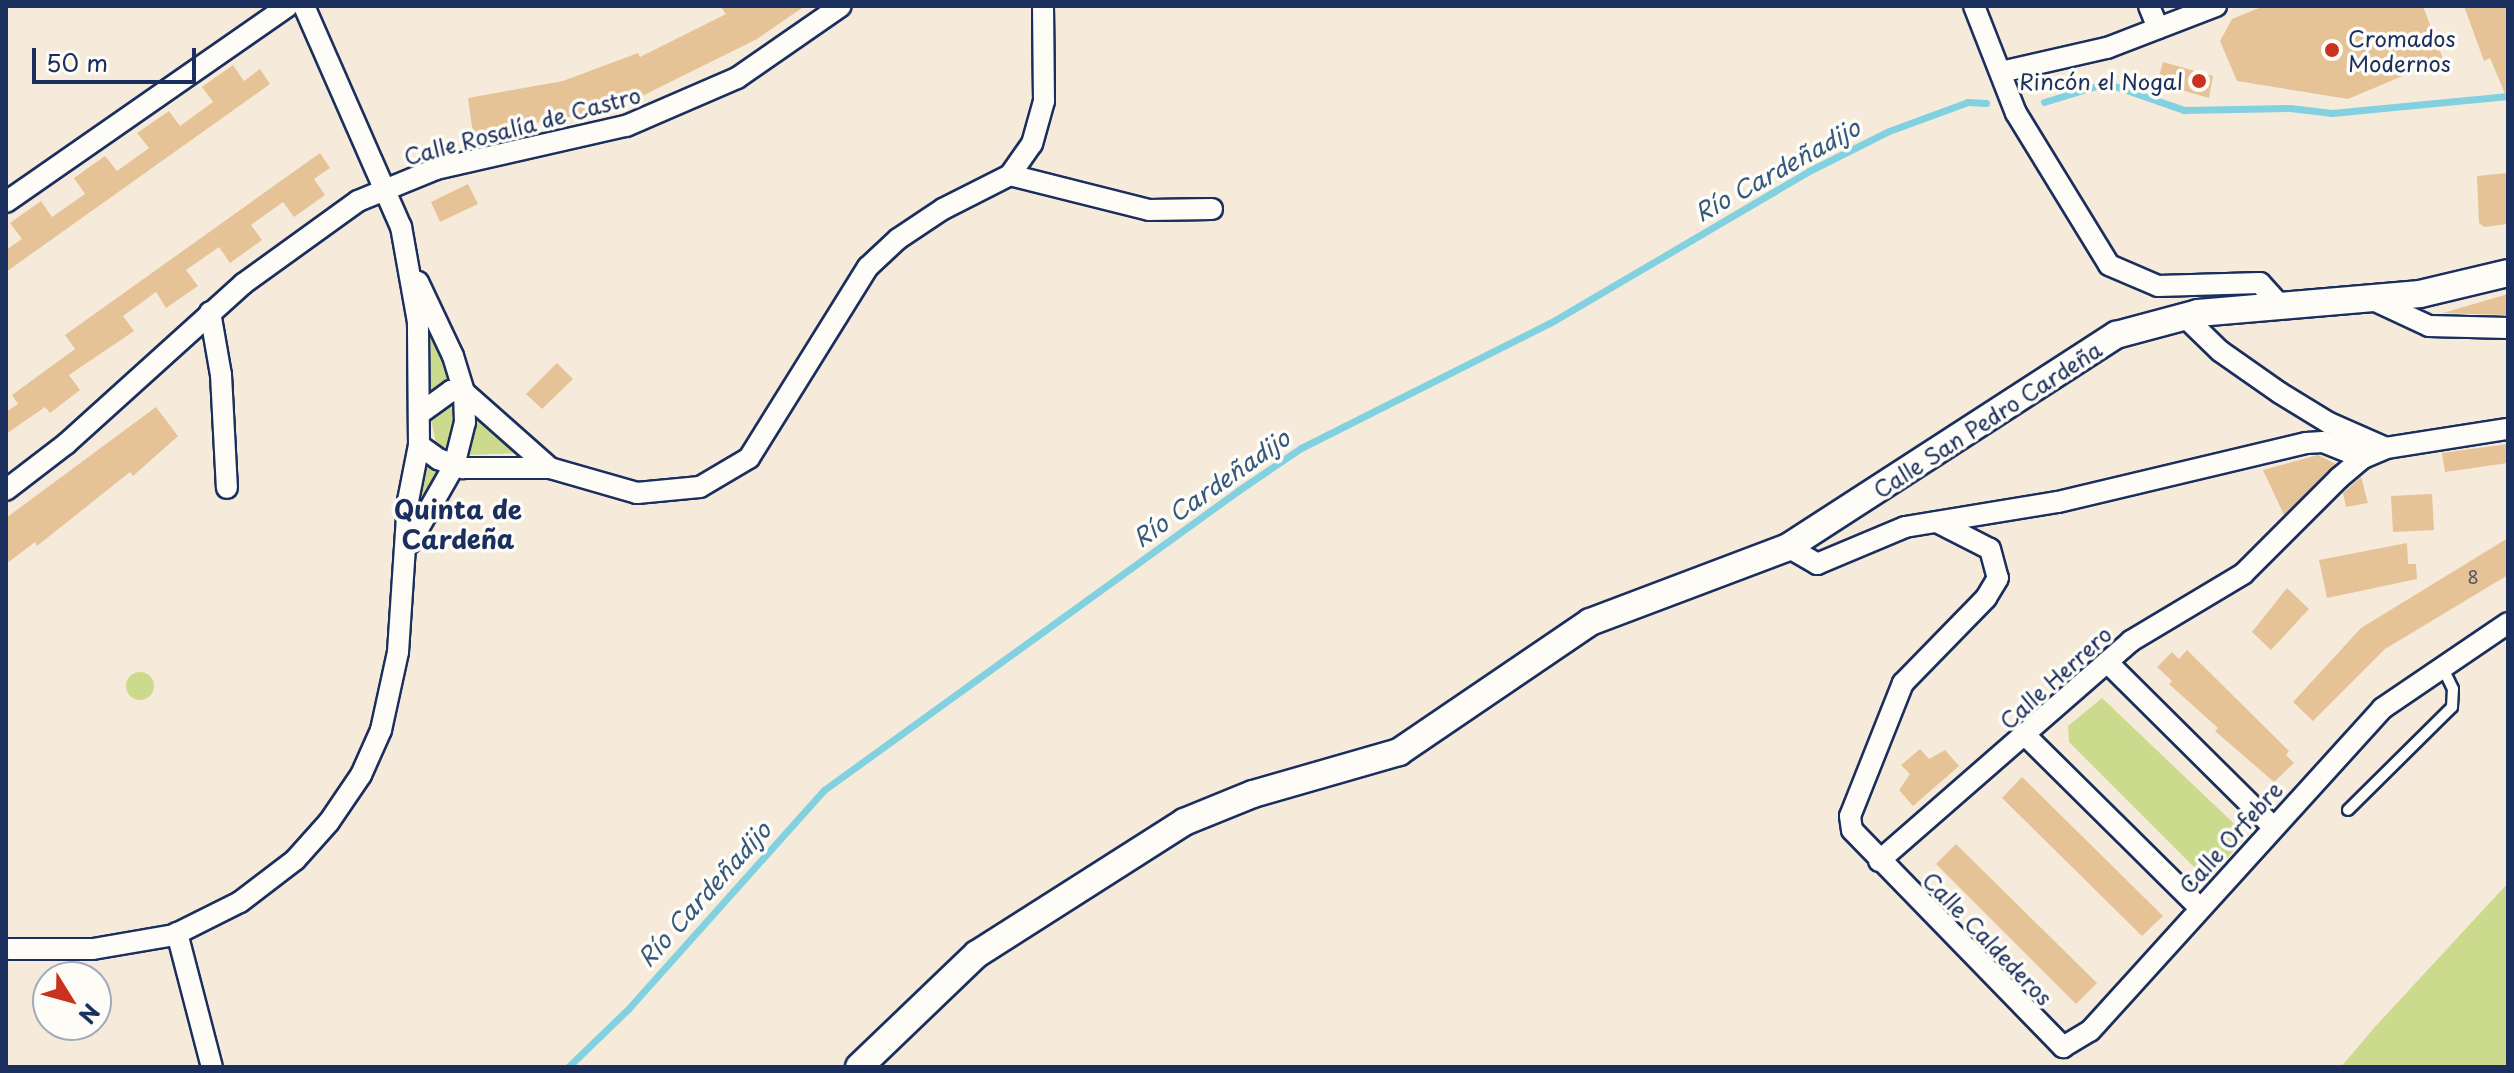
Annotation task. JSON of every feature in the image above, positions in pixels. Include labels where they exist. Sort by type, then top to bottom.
[{"type":"main road","name":"Calle San Pedro Cardeña","points":[[859,1067],[977,954],[1184,822],[1253,794],[1399,752],[1590,622],[1764,559],[1788,547],[2080,355],[2116,335],[2184,316],[2450,289],[2508,273]]},
{"type":"street","points":[[6,202],[288,6]]},
{"type":"street","points":[[304,6],[386,188],[411,267],[464,392],[462,446],[454,466],[407,548]]},
{"type":"street","name":"Calle Rosalía de Castro","points":[[6,490],[66,444],[210,312],[307,234],[386,188],[436,169],[626,126],[737,78],[841,6]]},
{"type":"street","points":[[419,445],[454,466],[550,468],[637,493],[700,487],[736,469],[749,458],[878,256],[943,209],[1010,175],[1032,144],[1044,101],[1043,6]]},
{"type":"street","points":[[1974,6],[2016,113],[2109,265],[2158,286],[2260,283],[2279,304]]},
{"type":"street","points":[[2149,6],[2158,28]]},
{"type":"street","points":[[2001,72],[2107,48],[2216,6]]},
{"type":"street","points":[[1010,175],[1149,210],[1212,209]]},
{"type":"street","points":[[9,949],[93,949],[177,933],[270,881],[310,844],[347,798],[389,702],[422,412],[411,267]]},
{"type":"street","points":[[2371,299],[2429,326],[2508,328]]},
{"type":"street","points":[[210,312],[221,375],[227,488]]},
{"type":"street","points":[[2184,316],[2220,351],[2280,393],[2329,423],[2386,448]]},
{"type":"street","points":[[422,412],[451,391],[464,392],[550,468]]},
{"type":"street","points":[[1788,547],[1817,564],[1869,539],[1974,512],[2058,502],[2259,453],[2323,442],[2363,458],[2386,448],[2508,429]]},
{"type":"street","name":"Calle Herrero","points":[[1879,861],[2026,736],[2131,641],[2243,574],[2275,547],[2363,458]]},
{"type":"street","name":"Calle Caldederos","points":[[1937,522],[1990,549],[1998,578],[1986,598],[1903,683],[1850,816],[1859,842],[2063,1047]]},
{"type":"street","name":"Calle Orfebre","points":[[2063,1047],[2090,1031],[2272,826],[2383,708],[2441,665],[2508,623]]},
{"type":"street","points":[[2107,662],[2272,826]]},
{"type":"street","points":[[2026,736],[2199,907]]},
{"type":"street","points":[[177,933],[212,1067]]},
{"type":"lane","points":[[2348,810],[2452,707],[2453,689],[2441,665]]},
{"type":"green space","points":[[426,318],[454,381],[438,385],[431,394]]},
{"type":"green space","points":[[457,402],[450,453],[436,443],[431,419],[445,403]]},
{"type":"green space","points":[[476,410],[526,453],[467,455]]},
{"type":"green space","points":[[424,459],[441,470],[422,499]]},
{"type":"green space","points":[[140,672],[150,676],[154,686],[150,696],[140,700],[130,696],[126,686],[130,676]]},
{"type":"green space","points":[[2102,698],[2246,835],[2208,881],[2069,742],[2068,726]]},
{"type":"green space","points":[[2508,883],[2508,1067],[2341,1067],[2374,1028]]},
{"type":"building","points":[[720,6],[805,6],[757,39],[644,95],[581,115],[473,134],[468,98],[563,81],[638,53],[640,57],[726,14]]},
{"type":"building","name":"Cromados Modernos","points":[[2264,6],[2423,6],[2443,59],[2348,99],[2237,81],[2220,41],[2232,19]]},
{"type":"building","name":"Cromados Modernos","points":[[2464,6],[2508,6],[2508,101],[2490,58],[2484,61]]},
{"type":"building","points":[[2163,62],[2213,76],[2209,98],[2157,83]]},
{"type":"building","points":[[233,65],[244,81],[260,69],[270,84],[6,272],[6,250],[22,239],[10,223],[41,201],[52,217],[85,194],[74,178],[105,156],[117,171],[149,148],[137,133],[169,111],[180,126],[213,102],[202,87]]},
{"type":"building","points":[[320,153],[330,168],[314,179],[325,195],[294,217],[283,202],[251,225],[262,240],[230,263],[219,247],[186,270],[198,286],[166,308],[156,292],[123,316],[134,331],[69,375],[80,390],[50,413],[45,407],[6,434],[6,412],[18,404],[12,395],[75,349],[65,335]]},
{"type":"building","points":[[2508,173],[2507,224],[2484,227],[2479,223],[2477,176]]},
{"type":"building","points":[[468,184],[478,204],[440,222],[431,202]]},
{"type":"building","points":[[2508,294],[2508,315],[2443,313]]},
{"type":"building","points":[[557,363],[573,379],[542,409],[526,394]]},
{"type":"building","points":[[156,407],[178,436],[133,476],[130,472],[37,546],[35,542],[6,564],[6,518]]},
{"type":"building","points":[[2508,444],[2508,463],[2445,472],[2442,453]]},
{"type":"building","points":[[2318,455],[2336,464],[2284,515],[2263,470]]},
{"type":"building","points":[[2361,477],[2368,503],[2346,507],[2343,493]]},
{"type":"building","points":[[2432,494],[2434,530],[2393,532],[2391,496]]},
{"type":"building","points":[[2508,538],[2508,575],[2385,649],[2313,721],[2293,702],[2361,628]]},
{"type":"building","points":[[2407,543],[2408,564],[2416,564],[2417,579],[2327,598],[2319,560]]},
{"type":"building","points":[[2287,588],[2309,609],[2271,650],[2252,632]]},
{"type":"building","points":[[2187,650],[2289,751],[2286,755],[2294,763],[2274,782],[2215,731],[2218,728],[2169,684],[2172,681],[2157,667],[2172,652],[2179,659]]},
{"type":"building","points":[[1920,749],[1929,759],[1945,750],[1959,766],[1913,806],[1899,790],[1910,774],[1901,765]]},
{"type":"building","points":[[2022,777],[2163,916],[2142,936],[2002,798]]},
{"type":"building","points":[[1956,844],[2097,983],[2076,1004],[1936,864]]},
{"type":"waterway","name":"Río Cardeñadijo","points":[[2044,102],[2106,83],[2184,110],[2290,108],[2332,113],[2508,96]]},
{"type":"waterway","name":"Río Cardeñadijo","points":[[568,1067],[629,1008],[824,790],[1239,490],[1301,448],[1550,323],[1809,171],[1889,131],[1968,102],[1986,103]]},
{"type":"place","name":"Cromados Modernos","points":[[2332,50]]},
{"type":"place","name":"Rincón el Nogal","points":[[2199,81]]},
{"type":"district","name":"Quinta de Cardeña","points":[[458,524]]}]
